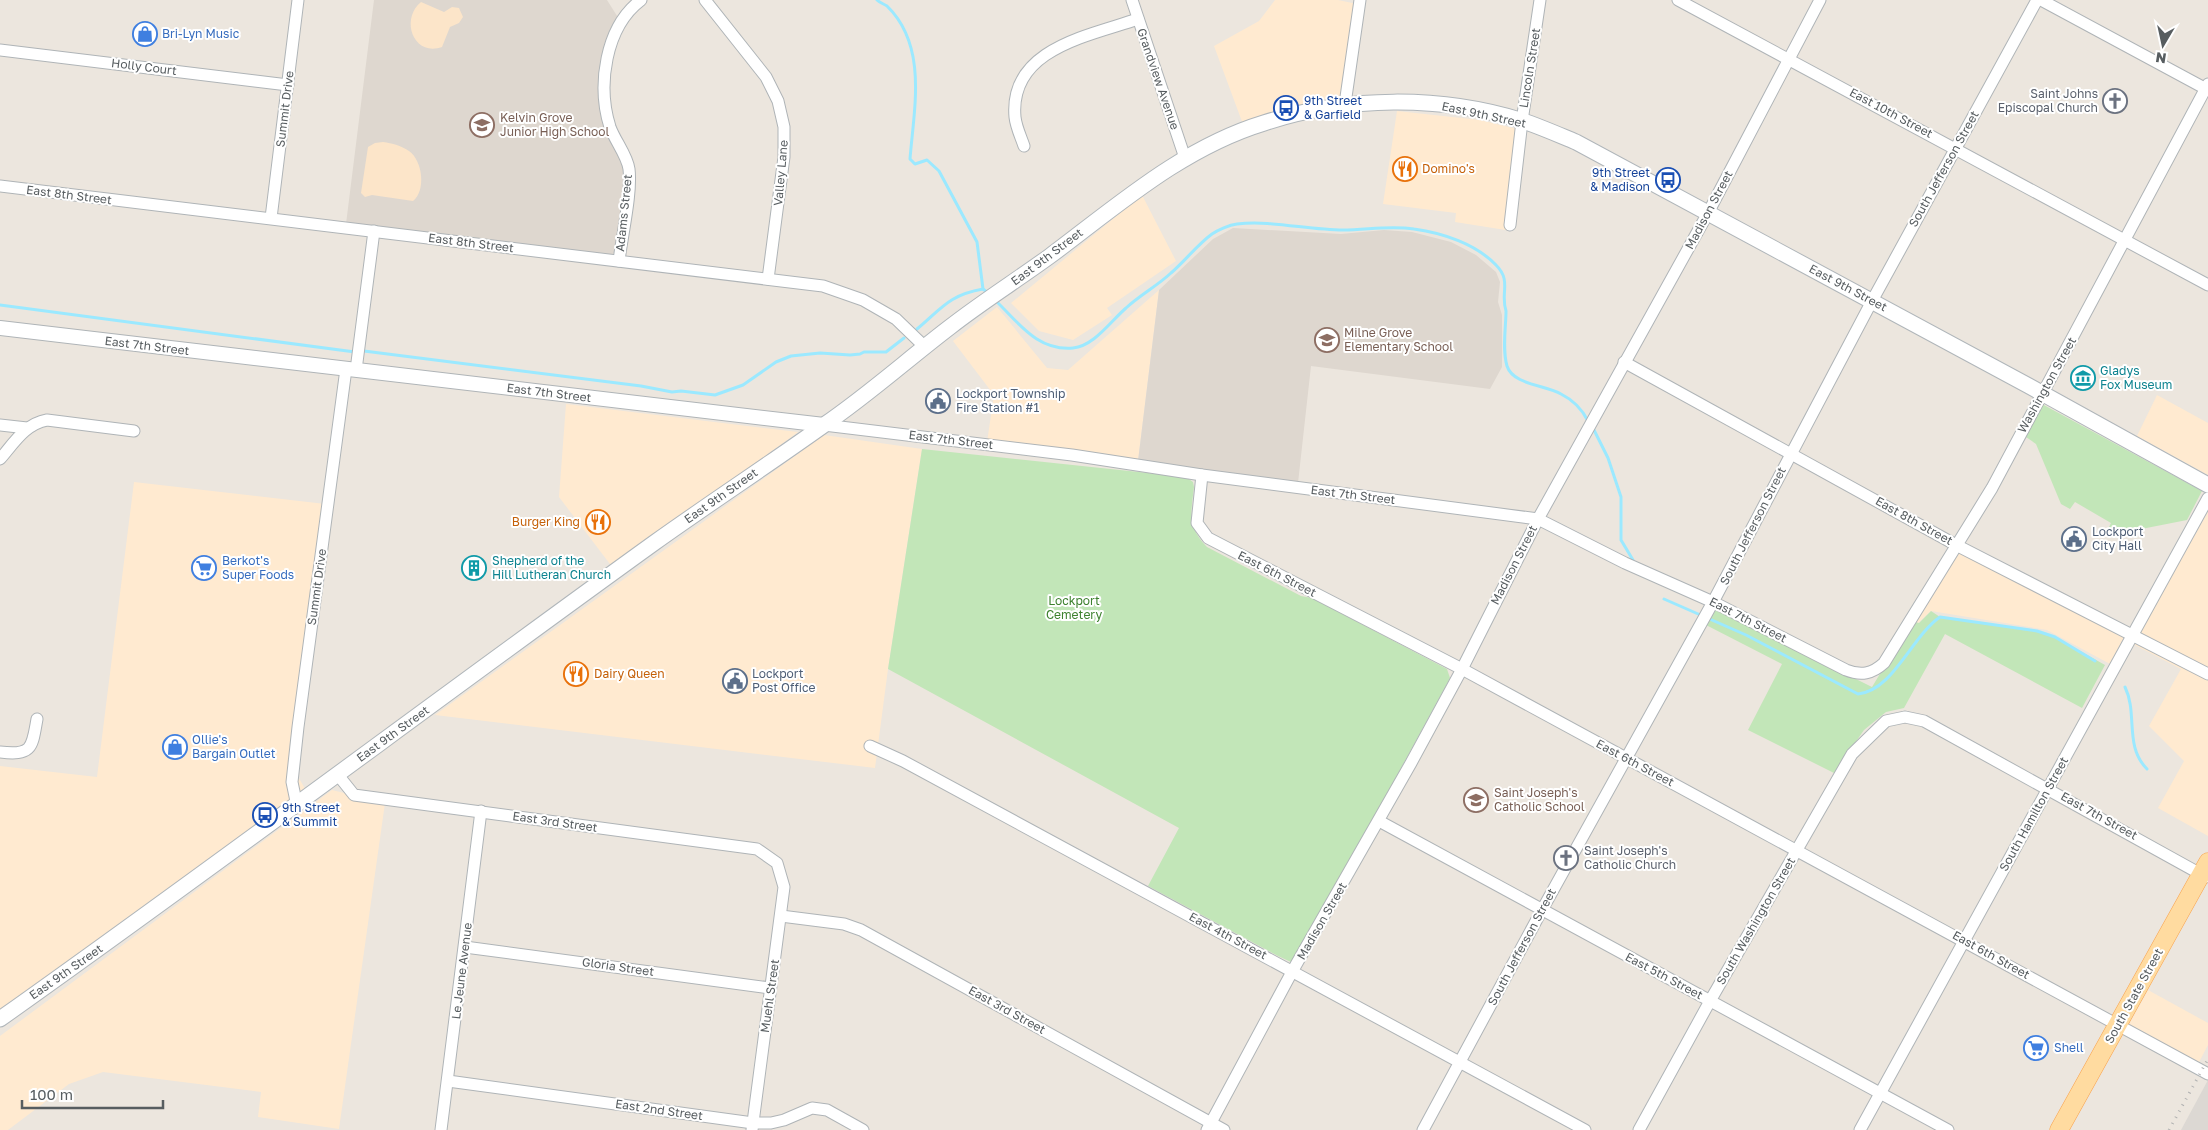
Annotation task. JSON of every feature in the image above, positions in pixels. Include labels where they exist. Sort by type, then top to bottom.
[{"type":"main road","name":"East 9th Street","points":[[0,1019],[297,806],[652,545],[824,425],[1126,196],[1185,158],[1263,123],[1345,104],[1404,102],[1454,106],[1522,121],[1576,142],[2042,393],[2208,485]]},
{"type":"main road","name":"South State Street","points":[[2059,1130],[2206,871]]},
{"type":"street","name":"Summit Drive","points":[[271,218],[298,0]]},
{"type":"street","name":"Adams Street","points":[[619,261],[629,168],[610,128],[603,87],[612,38],[623,16],[641,0]]},
{"type":"street","name":"Valley Lane","points":[[705,0],[766,77],[778,102],[784,127],[784,158],[768,279]]},
{"type":"street","name":"Grandview Avenue","points":[[1133,0],[1185,158]]},
{"type":"street","points":[[1345,104],[1360,0]]},
{"type":"street","name":"Lincoln Street","points":[[1510,225],[1522,121],[1540,0]]},
{"type":"street","name":"East 10th Street","points":[[1678,0],[1956,148],[2208,286]]},
{"type":"street","name":"Madison Street","points":[[1209,1126],[1293,970],[1379,821],[1462,669],[1538,519],[1708,213],[1820,0]]},
{"type":"street","points":[[2039,0],[2207,87]]},
{"type":"street","name":"South Jefferson Street","points":[[1423,1130],[1542,910],[1698,630],[1872,301],[2039,0]]},
{"type":"street","points":[[1024,146],[1015,118],[1016,97],[1024,74],[1040,57],[1060,46],[1138,19]]},
{"type":"street","name":"Holly Court","points":[[0,50],[288,85]]},
{"type":"street","name":"Washington Street","points":[[1868,674],[1884,663],[1958,546],[2207,87]]},
{"type":"street","name":"East 8th Street","points":[[0,186],[823,286],[863,300],[896,319],[925,347]]},
{"type":"street","name":"Summit Drive","points":[[297,806],[292,782],[298,726],[351,369],[374,232]]},
{"type":"street","name":"East 7th Street","points":[[0,328],[824,425],[1072,456],[1538,519],[1625,563],[1713,602],[1854,674],[1868,674]]},
{"type":"street","name":"East 8th Street","points":[[1624,362],[1958,546],[2208,674]]},
{"type":"street","points":[[0,459],[27,428],[37,422],[46,420],[134,430]]},
{"type":"street","points":[[0,425],[27,428]]},
{"type":"street","name":"East 6th Street","points":[[1202,475],[1197,523],[1208,538],[1462,669],[2208,1074]]},
{"type":"street","name":"South Hamilton Street","points":[[1860,1130],[2208,498]]},
{"type":"street","name":"East 7th Street","points":[[1886,721],[1905,717],[1924,721],[2206,871]]},
{"type":"street","points":[[0,752],[26,752],[32,746],[37,719]]},
{"type":"street","name":"South Washington Street","points":[[1639,1130],[1710,1001],[1852,754],[1886,721]]},
{"type":"street","name":"East 4th Street","points":[[870,746],[903,761],[1293,970],[1585,1130]]},
{"type":"street","name":"East 3rd Street","points":[[338,775],[354,795],[757,849],[777,863]]},
{"type":"street","name":"Le Jeune Avenue","points":[[441,1130],[481,811]]},
{"type":"street","name":"East 5th Street","points":[[1379,821],[1948,1130]]},
{"type":"street","name":"Muehl Street","points":[[752,1126],[784,887],[777,863]]},
{"type":"street","name":"East 3rd Street","points":[[781,916],[844,924],[861,930],[1209,1126],[1224,1130]]},
{"type":"street","name":"Gloria Street","points":[[465,947],[770,988]]},
{"type":"street","name":"East 2nd Street","points":[[448,1081],[752,1126],[771,1124],[812,1108],[827,1110],[863,1130]]},
{"type":"shaded area","name":"Kelvin Grove Junior High School","points":[[374,0],[607,0],[619,19],[611,35],[607,128],[624,169],[626,184],[616,252],[611,255],[346,224]]},
{"type":"shaded area","points":[[1275,0],[1338,0],[1357,4],[1341,102],[1244,127],[1214,46],[1259,21]]},
{"type":"shaded area","points":[[1397,111],[1480,120],[1525,131],[1512,231],[1455,222],[1456,213],[1383,204]]},
{"type":"shaded area","points":[[1142,195],[1176,261],[1107,308],[1112,315],[1073,340],[1039,331],[1011,303]]},
{"type":"shaded area","name":"Milne Grove Elementary School","points":[[1233,228],[1341,234],[1384,230],[1412,232],[1451,242],[1476,255],[1496,272],[1500,282],[1498,302],[1502,315],[1502,367],[1490,389],[1311,366],[1298,483],[1138,461],[1159,290],[1213,239]]},
{"type":"shaded area","points":[[1159,290],[1138,461],[987,442],[994,395],[953,341],[997,307],[1047,368],[1068,370]]},
{"type":"shaded area","points":[[2157,395],[2208,423],[2208,475],[2137,436]]},
{"type":"shaded area","points":[[566,404],[798,432],[613,568],[559,497]]},
{"type":"shaded area","points":[[824,435],[922,449],[888,669],[875,768],[435,715]]},
{"type":"shaded area","points":[[134,482],[334,505],[297,775],[307,792],[0,1016],[0,766],[97,777]]},
{"type":"shaded area","points":[[2208,512],[2208,836],[2158,808],[2184,761],[2149,726],[2181,669],[2133,644]]},
{"type":"shaded area","points":[[1959,550],[2125,635],[2110,664],[2047,630],[1931,611],[1918,623],[1912,621]]},
{"type":"shaded area","points":[[332,790],[385,803],[339,1129],[258,1117],[261,1092],[103,1072],[69,1084],[8,1130],[0,1130],[0,1036]]},
{"type":"shaded area","points":[[2148,990],[2208,1023],[2208,1045],[2198,1064],[2128,1026]]},
{"type":"shaded area","points":[[2208,1080],[2208,1130],[2181,1130]]},
{"type":"green space","points":[[2042,404],[2202,491],[2187,520],[2116,534],[2108,529],[2111,523],[2075,502],[2070,509],[2061,504],[2036,444],[2026,437]]},
{"type":"green space","name":"Lockport Cemetery","points":[[922,449],[1186,477],[1193,482],[1194,487],[1193,526],[1207,547],[1301,596],[1312,598],[1447,669],[1450,678],[1448,682],[1298,957],[1291,962],[1278,956],[1148,886],[1179,828],[888,669]]},
{"type":"green space","points":[[1715,609],[1872,687],[1912,621],[1919,623],[1931,611],[1940,617],[2037,631],[2055,637],[2105,665],[2082,708],[1945,634],[1904,708],[1886,712],[1864,730],[1834,773],[1748,730],[1782,664],[1706,625]]},
{"type":"sand","points":[[421,2],[444,12],[452,7],[459,8],[463,17],[459,23],[450,27],[442,47],[432,49],[424,47],[417,42],[413,35],[411,18]]},
{"type":"sand","points":[[383,142],[406,149],[414,156],[420,169],[421,183],[420,190],[413,201],[372,195],[365,197],[361,193],[368,147],[375,143]]},
{"type":"waterway","points":[[877,0],[887,6],[900,22],[908,40],[913,59],[915,99],[910,159],[915,164],[927,160],[939,171],[977,242],[983,289],[988,293]]},
{"type":"waterway","points":[[996,301],[1021,326],[1039,340],[1060,348],[1073,348],[1088,343],[1095,338],[1131,303],[1171,273],[1214,232],[1227,227],[1237,224],[1263,223],[1330,230],[1396,227],[1425,231],[1469,245],[1496,265],[1501,271],[1505,282],[1505,352],[1510,372],[1523,381],[1565,396],[1580,409],[1588,421]]},
{"type":"waterway","points":[[917,329],[947,303],[962,295],[983,289]]},
{"type":"waterway","points":[[0,305],[355,352]]},
{"type":"waterway","points":[[364,351],[641,386],[672,392],[681,391],[715,395],[743,385],[776,362],[791,356],[820,353],[850,355],[864,352],[886,352],[904,338]]},
{"type":"waterway","points":[[1592,426],[1608,458],[1621,497],[1621,540],[1633,560]]},
{"type":"waterway","points":[[1664,599],[1746,635],[1858,694],[1870,691],[1882,683],[1902,662],[1920,637],[1940,617],[2037,631],[2055,637],[2095,661]]},
{"type":"waterway","points":[[2125,687],[2131,708],[2133,740],[2140,760],[2147,769]]},
{"type":"railway","points":[[2169,1130],[2208,1059]]},
{"type":"place","name":"Bri-Lyn Music","points":[[145,34]]},
{"type":"place","name":"Saint Johns Episcopal Church","points":[[2115,101]]},
{"type":"place","name":"9th Street & Garfield","points":[[1286,108]]},
{"type":"place","name":"Kelvin Grove Junior High School","points":[[482,125]]},
{"type":"place","name":"Domino's","points":[[1405,169]]},
{"type":"place","name":"9th Street & Madison","points":[[1668,180]]},
{"type":"place","name":"Milne Grove Elementary School","points":[[1327,340]]},
{"type":"place","name":"Gladys Fox Museum","points":[[2083,378]]},
{"type":"place","name":"Lockport Township Fire Station #1","points":[[938,401]]},
{"type":"place","name":"Burger King","points":[[598,522]]},
{"type":"place","name":"Lockport City Hall","points":[[2074,539]]},
{"type":"place","name":"Berkot's Super Foods","points":[[204,568]]},
{"type":"place","name":"Shepherd of the Hill Lutheran Church","points":[[474,568]]},
{"type":"place","name":"Dairy Queen","points":[[576,674]]},
{"type":"place","name":"Lockport Post Office","points":[[735,681]]},
{"type":"place","name":"Ollie's Bargain Outlet","points":[[175,747]]},
{"type":"place","name":"Saint Joseph's Catholic School","points":[[1476,800]]},
{"type":"place","name":"9th Street & Summit","points":[[265,815]]},
{"type":"place","name":"Saint Joseph's Catholic Church","points":[[1566,858]]},
{"type":"place","name":"Shell","points":[[2036,1048]]}]
